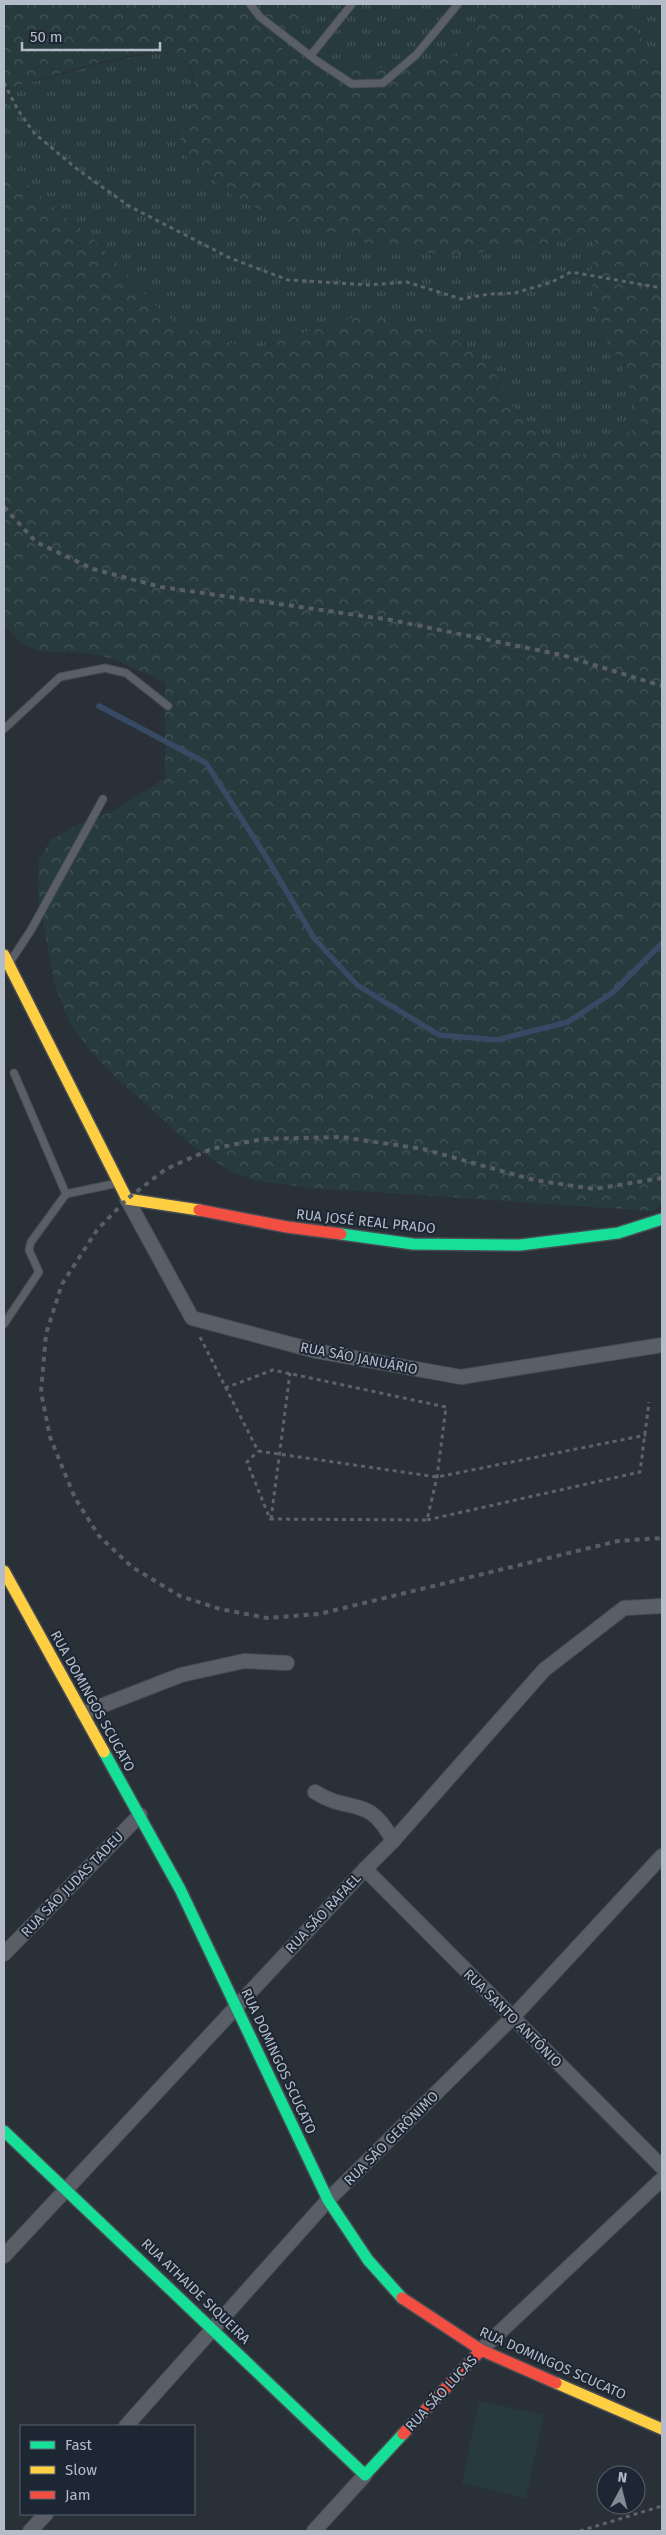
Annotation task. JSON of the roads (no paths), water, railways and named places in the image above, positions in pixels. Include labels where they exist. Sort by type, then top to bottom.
[{"type":"street","points":[[6,959],[127,1199]]},
{"type":"street","points":[[4,990],[15,978]]},
{"type":"street","name":"RUA JOSÉ REAL PRADO","points":[[127,1199],[164,1203],[287,1227],[413,1244],[520,1245],[618,1233],[662,1219]]},
{"type":"street","name":"RUA SÃO JANUÁRIO","points":[[127,1199],[192,1318],[316,1351],[461,1378],[662,1345]]},
{"type":"street","name":"RUA DOMINGOS SCUCATO","points":[[4,1571],[8,1590],[83,1713],[180,1889],[328,2200],[368,2260],[406,2302],[481,2350],[662,2429]]},
{"type":"street","name":"RUA SÃO RAFAEL","points":[[4,2256],[364,1869],[393,1841],[544,1670],[624,1608],[662,1606]]},
{"type":"street","points":[[83,1713],[181,1674],[244,1661],[287,1663]]},
{"type":"street","points":[[315,1792],[329,1799],[368,1809],[384,1823],[393,1841]]},
{"type":"street","name":"RUA SÃO JUDAS TADEU","points":[[4,1954],[140,1815]]},
{"type":"street","name":"RUA SÃO GERÔNIMO","points":[[127,2425],[215,2330],[328,2200],[513,2017],[662,1856]]},
{"type":"street","name":"RUA SANTO ANTÔNIO","points":[[364,1869],[662,2167]]},
{"type":"street","name":"RUA ATHAIDE SIQUEIRA","points":[[4,2131],[365,2475]]},
{"type":"street","name":"RUA SÃO LUCAS","points":[[314,2531],[481,2350],[662,2179]]},
{"type":"street","points":[[30,2531],[45,2515]]},
{"type":"lane","points":[[250,4],[260,17],[311,56],[352,84],[384,83],[416,55],[458,4]]},
{"type":"lane","points":[[311,56],[352,4]]},
{"type":"lane","points":[[4,729],[60,677],[105,668],[126,673],[168,706]]},
{"type":"lane","points":[[6,959],[31,930],[103,799]]},
{"type":"lane","points":[[14,1073],[66,1194]]},
{"type":"lane","points":[[4,1324],[39,1272],[29,1250],[31,1242],[66,1194],[118,1183]]},
{"type":"waterway","points":[[99,706],[206,763],[268,860],[314,938],[357,985],[439,1035],[497,1040],[568,1022],[612,993],[662,943]]},
{"type":"railway","points":[[4,507],[36,542],[93,569],[161,587],[391,620],[562,655],[662,686]]},
{"type":"railway","points":[[662,1178],[594,1189],[534,1180],[423,1149],[342,1137],[263,1139],[211,1149],[166,1169],[127,1199],[97,1230],[62,1284],[46,1334],[41,1392],[50,1437],[75,1498],[99,1536],[132,1567],[180,1596],[220,1609],[267,1618],[319,1614],[618,1541],[662,1538]]}]
